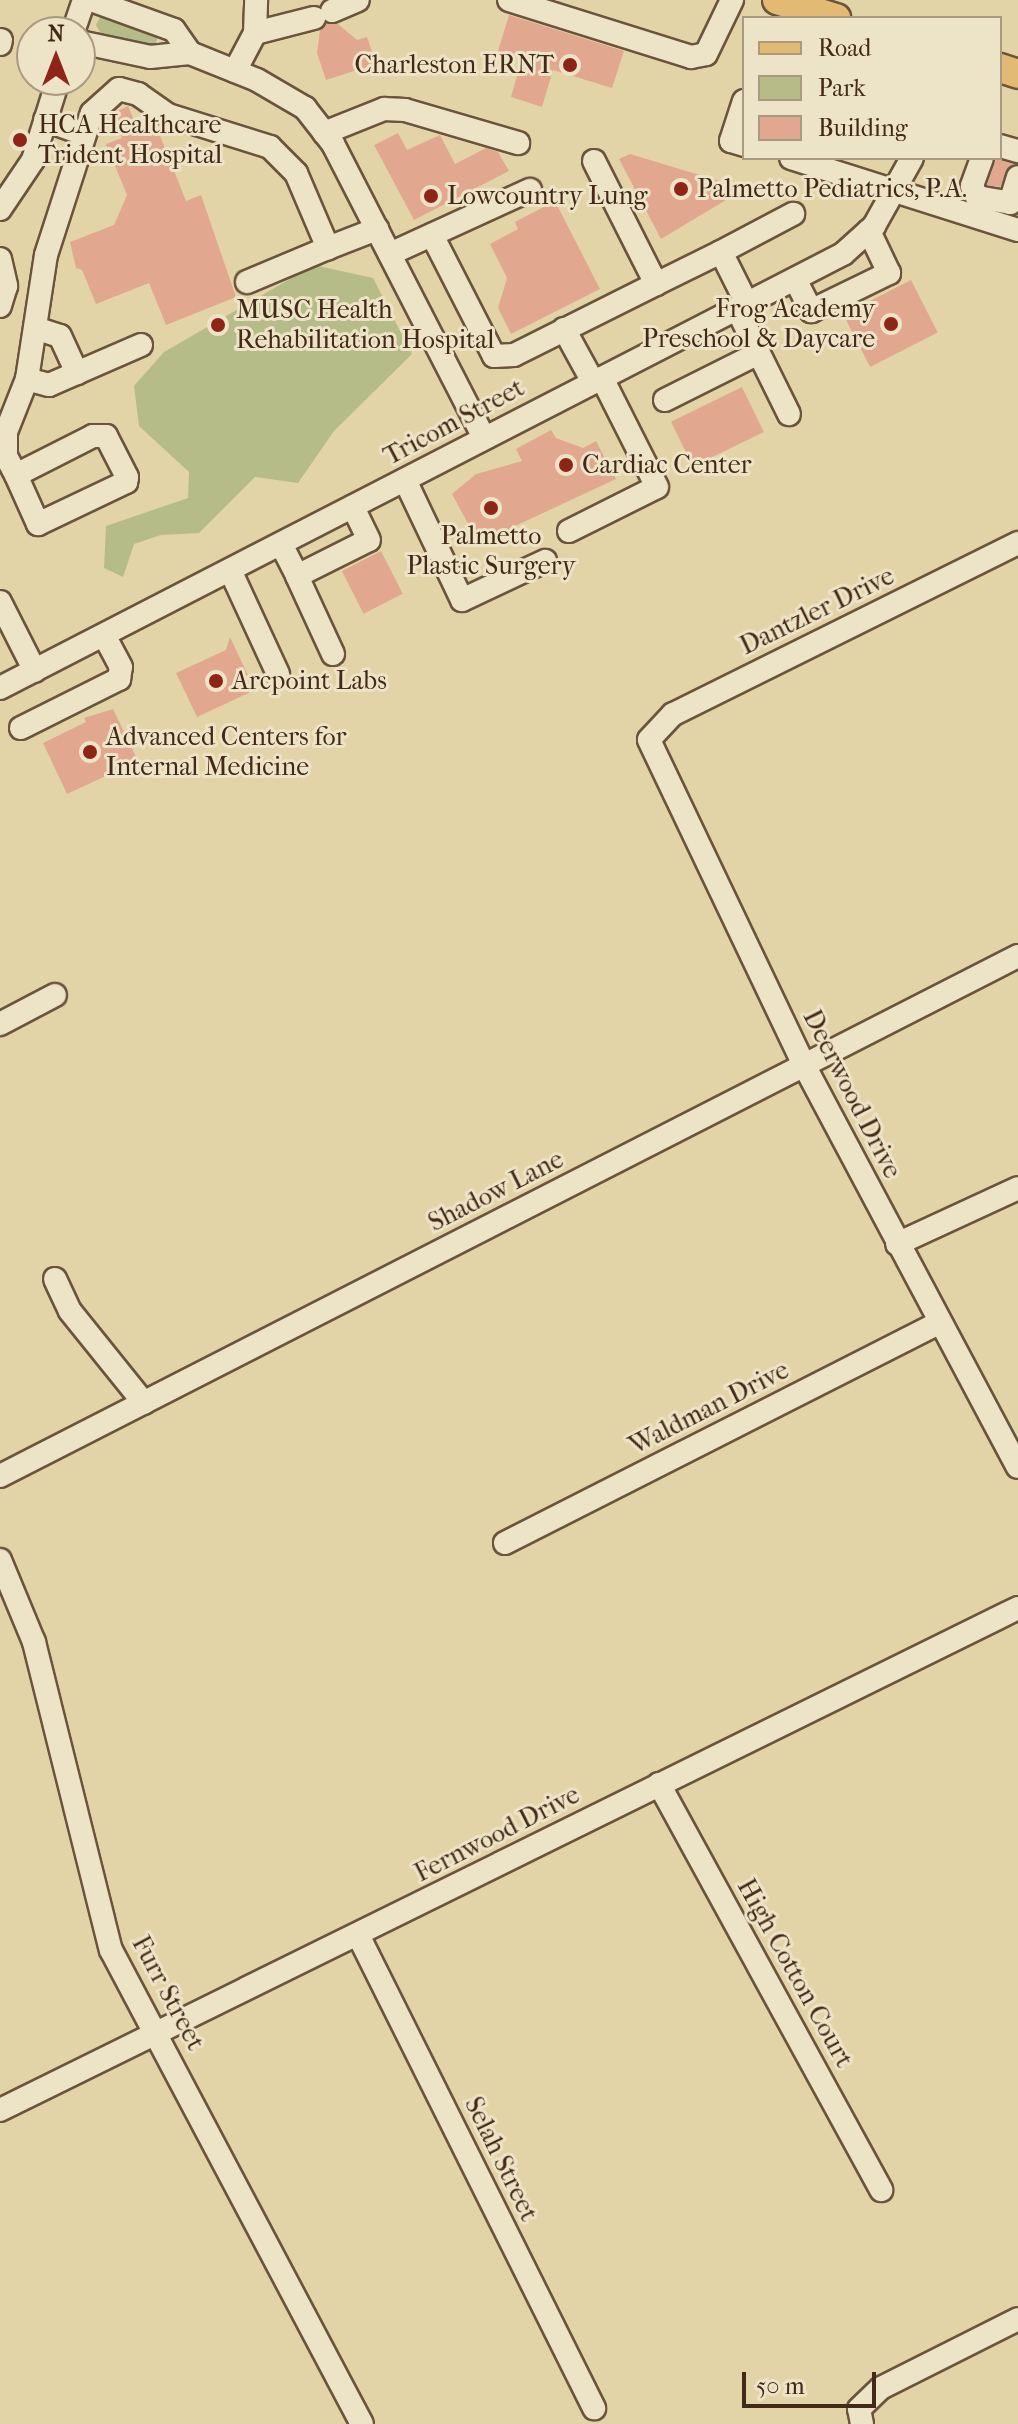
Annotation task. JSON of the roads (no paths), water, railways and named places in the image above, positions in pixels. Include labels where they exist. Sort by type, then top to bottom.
[{"type":"main road","points":[[777,0],[829,16]]},
{"type":"street","points":[[91,0],[174,30],[190,53]]},
{"type":"street","points":[[235,71],[255,33],[256,0]]},
{"type":"street","points":[[255,33],[323,15],[358,0]]},
{"type":"street","points":[[509,0],[691,57],[706,54],[732,0]]},
{"type":"street","points":[[96,45],[150,57],[190,53],[235,71],[305,108],[324,133],[377,229],[483,436]]},
{"type":"street","points":[[16,475],[93,436],[106,436],[127,477],[126,482],[38,524],[6,456],[6,432],[27,379],[46,255],[84,134],[98,103],[119,89],[138,94],[168,115],[270,147],[296,173],[328,248]]},
{"type":"street","points":[[0,209],[33,160],[53,96]]},
{"type":"street","points":[[742,107],[731,141],[742,144]]},
{"type":"street","points":[[324,133],[384,109],[405,110],[518,143]]},
{"type":"street","points":[[45,120],[84,134]]},
{"type":"street","points":[[805,160],[903,169],[964,211],[1018,220]]},
{"type":"street","points":[[964,211],[981,160]]},
{"type":"street","points":[[594,161],[656,284]]},
{"type":"street","name":"Tricom Street","points":[[0,688],[405,480],[483,436],[743,308],[843,254],[869,231],[903,169]]},
{"type":"street","points":[[972,186],[977,197],[1005,205],[1018,177]]},
{"type":"street","points":[[390,254],[530,190]]},
{"type":"street","points":[[432,235],[494,356],[514,355],[793,214]]},
{"type":"street","points":[[247,282],[377,229]]},
{"type":"street","points":[[796,281],[811,311],[889,273],[869,231]]},
{"type":"street","points":[[719,253],[759,353],[789,414]]},
{"type":"street","points":[[0,259],[2,294]]},
{"type":"street","points":[[35,328],[60,336],[77,373]]},
{"type":"street","points":[[564,329],[598,380],[657,487],[569,531]]},
{"type":"street","points":[[27,379],[49,385],[141,345]]},
{"type":"street","points":[[665,400],[759,353]]},
{"type":"street","points":[[405,480],[462,600],[545,561]]},
{"type":"street","points":[[297,576],[369,540],[353,507]]},
{"type":"street","name":"Dantzler Drive","points":[[649,740],[673,714],[1018,543]]},
{"type":"street","points":[[281,544],[333,654]]},
{"type":"street","points":[[230,570],[278,674]]},
{"type":"street","points":[[3,617],[35,671]]},
{"type":"street","points":[[21,728],[119,679],[121,667],[104,635]]},
{"type":"street","name":"Deerwood Drive","points":[[649,740],[804,1065],[1018,1467]]},
{"type":"street","name":"Shadow Lane","points":[[0,1476],[1018,956]]},
{"type":"street","points":[[0,1024],[55,995]]},
{"type":"street","points":[[897,1244],[1018,1188]]},
{"type":"street","points":[[55,1279],[70,1311],[144,1403]]},
{"type":"street","name":"Waldman Drive","points":[[505,1543],[939,1323]]},
{"type":"street","name":"Furr Street","points":[[0,1560],[34,1642],[111,1950],[362,2424]]},
{"type":"street","name":"Fernwood Drive","points":[[0,2110],[1018,1608]]},
{"type":"street","name":"High Cotton Court","points":[[659,1784],[881,2190]]},
{"type":"street","name":"Selah Street","points":[[358,1935],[594,2408]]},
{"type":"street","points":[[862,2424],[859,2409],[881,2388],[1018,2319]]},
{"type":"place","name":"Charleston ERNT","points":[[570,65]]},
{"type":"place","name":"HCA Healthcare Trident Hospital","points":[[20,140]]},
{"type":"place","name":"Palmetto Pediatrics, P.A.","points":[[681,189]]},
{"type":"place","name":"Lowcountry Lung","points":[[431,196]]},
{"type":"place","name":"Frog Academy Preschool & Daycare","points":[[891,324]]},
{"type":"place","name":"MUSC Health Rehabilitation Hospital","points":[[218,325]]},
{"type":"place","name":"Cardiac Center","points":[[566,465]]},
{"type":"place","name":"Palmetto Plastic Surgery","points":[[491,508]]},
{"type":"place","name":"Arcpoint Labs","points":[[216,681]]},
{"type":"place","name":"Advanced Centers for Internal Medicine","points":[[90,752]]}]
